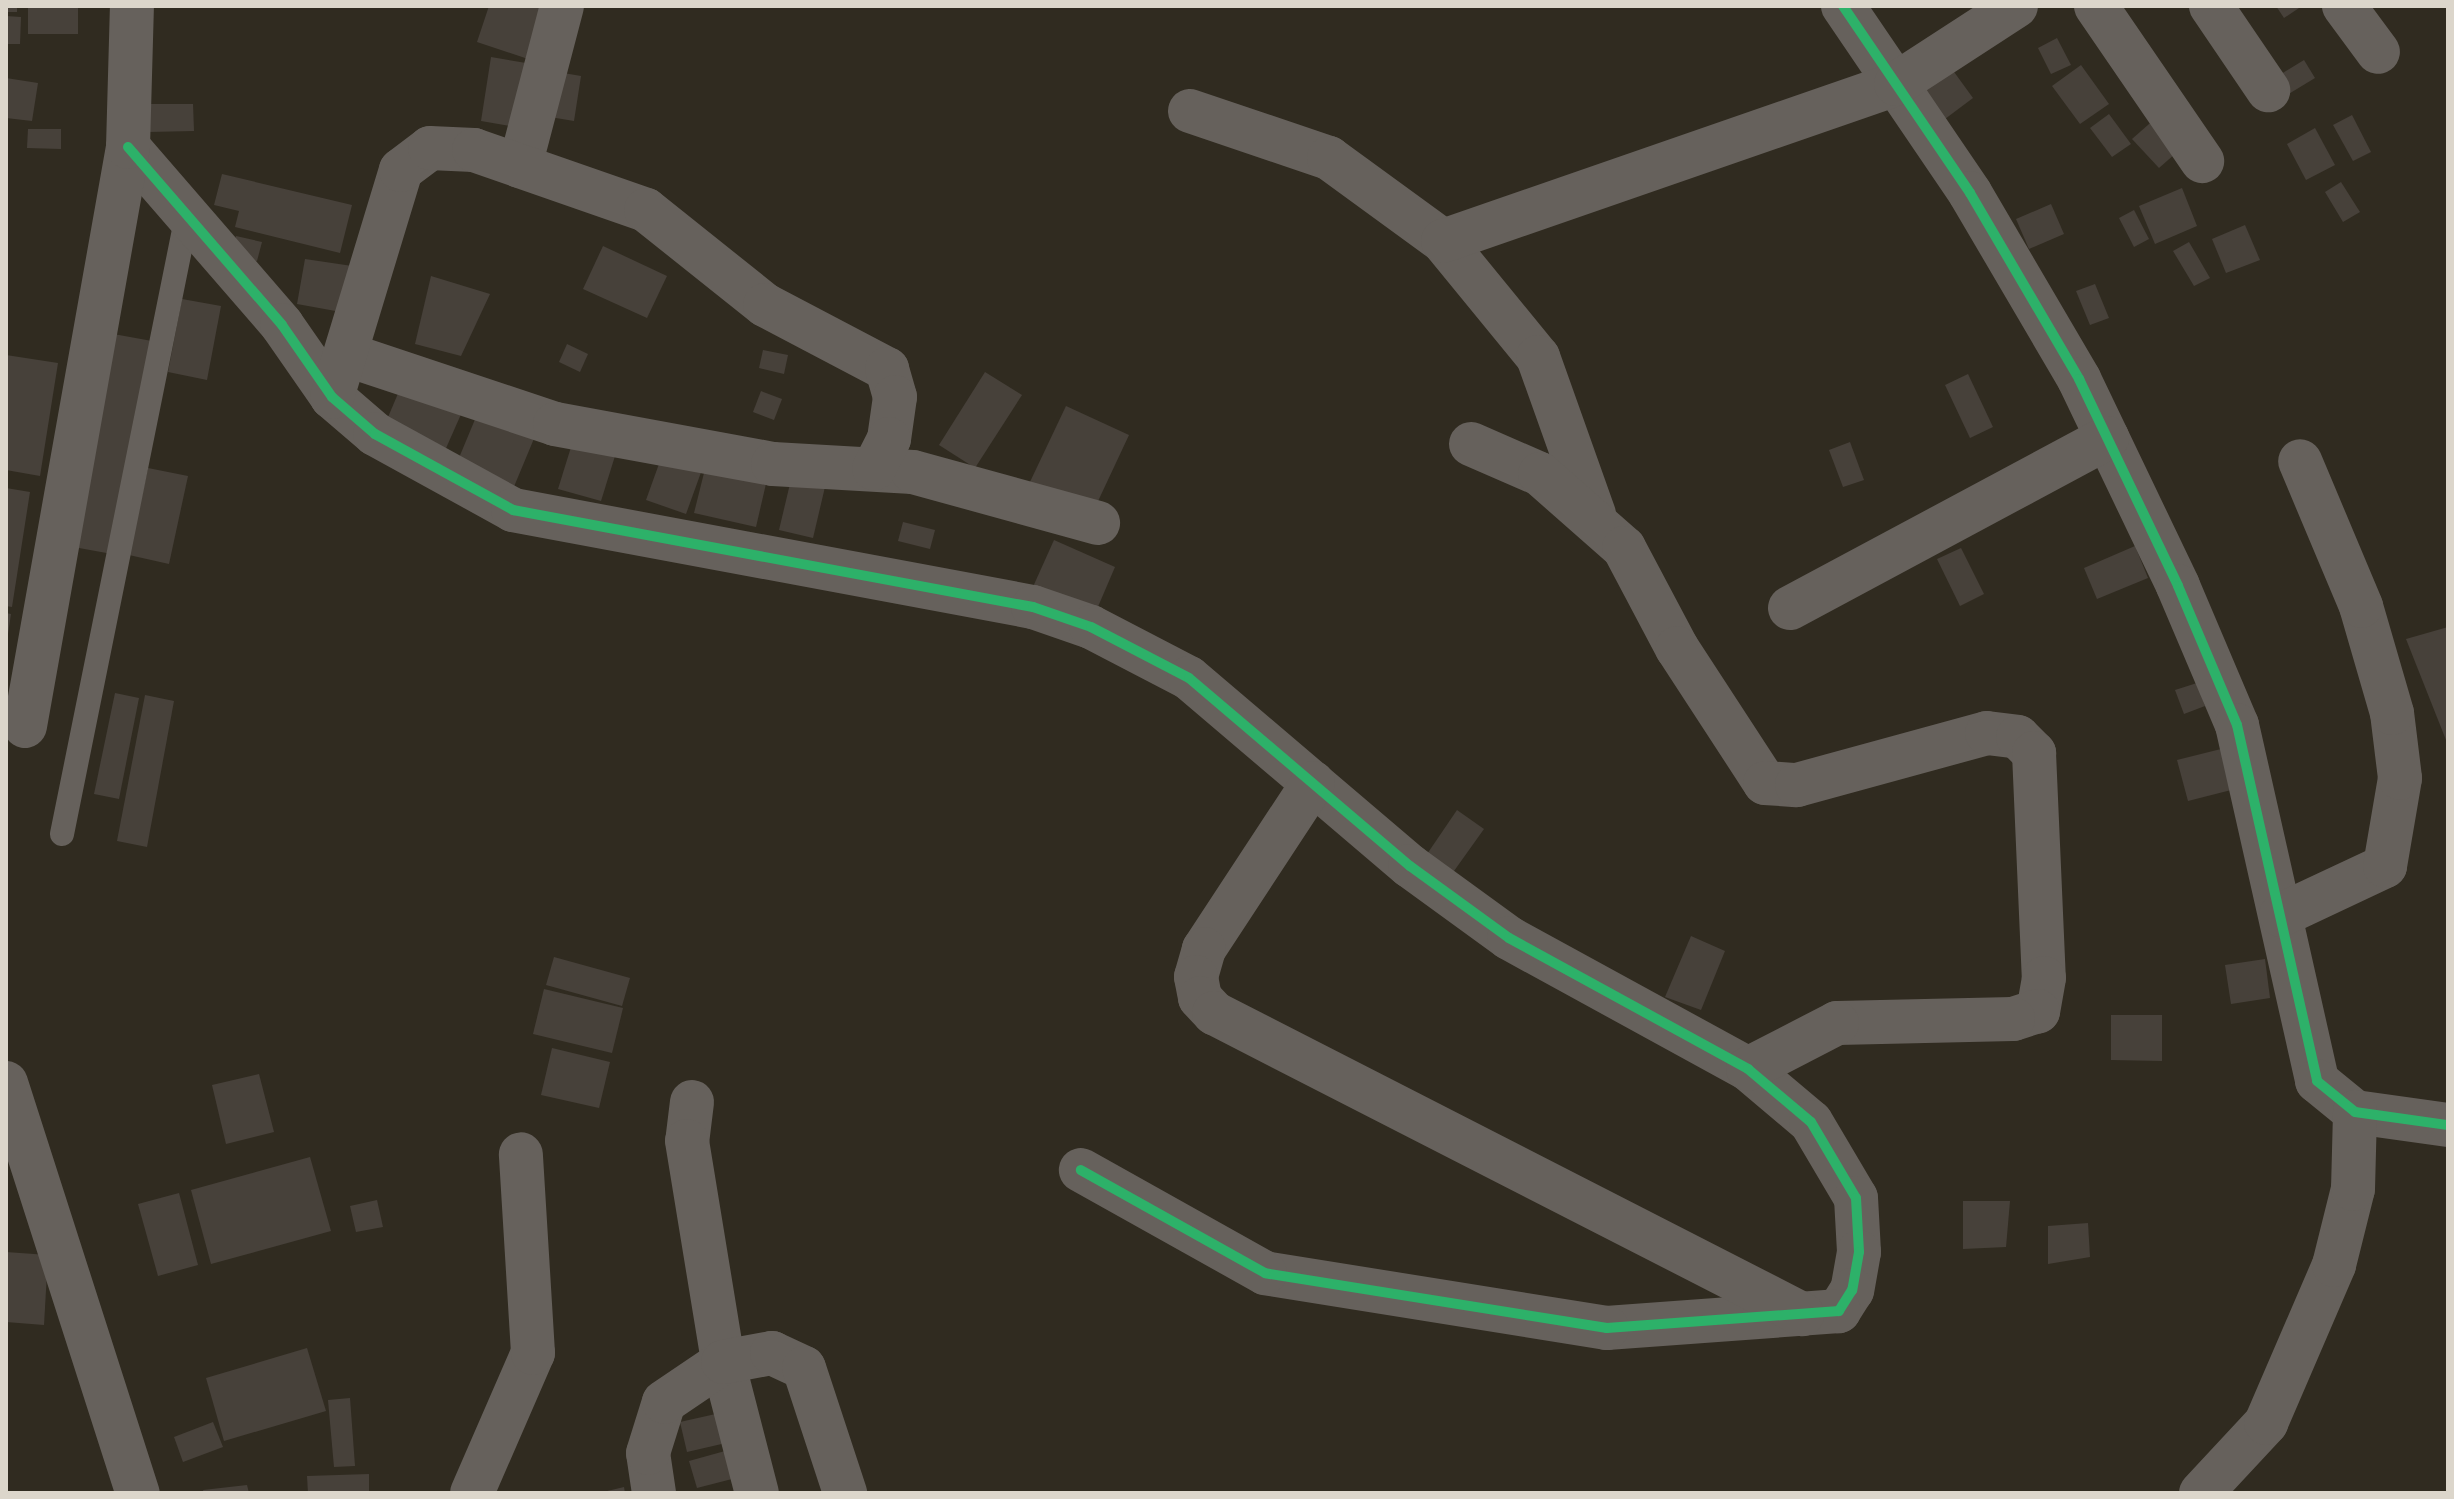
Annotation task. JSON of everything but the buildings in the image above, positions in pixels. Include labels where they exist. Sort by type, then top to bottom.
[{"type":"street","points":[[25,726],[128,147],[132,6]]},
{"type":"street","points":[[520,166],[562,6]]},
{"type":"street","points":[[1843,6],[2030,294],[2107,438],[2237,725],[2317,1081],[2355,1112],[2446,1114]]},
{"type":"street","points":[[1443,241],[1896,84],[2016,6]]},
{"type":"street","points":[[2096,6],[2202,161]]},
{"type":"street","points":[[2211,6],[2268,90]]},
{"type":"street","points":[[2344,6],[2378,52]]},
{"type":"street","points":[[1190,111],[1329,158],[1443,241],[1538,357],[1594,514]]},
{"type":"street","points":[[128,147],[282,325],[332,397],[375,434],[513,510],[947,587],[1091,627],[1189,678],[1313,783],[1509,938],[1748,1069],[1811,1122],[1856,1198],[1859,1252],[1847,1304],[1802,1314],[1607,1328],[1265,1273],[1081,1170]]},
{"type":"street","points":[[332,397],[348,355],[401,170],[430,148],[474,150],[646,210],[765,305],[887,369],[895,397],[889,439],[874,468]]},
{"type":"street","points":[[348,355],[555,424],[773,464],[874,468],[1098,523]]},
{"type":"street","points":[[1790,608],[2107,438]]},
{"type":"street","points":[[1471,444],[1540,474],[1594,514],[1632,561],[1677,648],[1765,783],[1797,785],[1987,733],[2018,737],[2037,763],[2044,978],[2038,1011],[2013,1019],[1837,1023],[1748,1069]]},
{"type":"street","points":[[2281,915],[2385,866],[2400,778],[2392,713],[2361,606],[2300,461]]},
{"type":"street","points":[[1313,783],[1204,949],[1196,977],[1200,998],[1214,1013],[1802,1314]]},
{"type":"street","points":[[6,1083],[138,1493]]},
{"type":"street","points":[[692,1102],[687,1141],[723,1362],[757,1493]]},
{"type":"street","points":[[2201,1493],[2266,1423],[2334,1265],[2353,1189],[2355,1112]]},
{"type":"street","points":[[472,1493],[533,1353],[521,1154]]},
{"type":"street","points":[[654,1493],[648,1453],[664,1402],[723,1362],[772,1353],[804,1368],[845,1493]]},
{"type":"lane","points":[[62,834],[187,215]]},
{"type":"cycle path","points":[[1843,6],[1970,193],[2079,379],[2178,586],[2237,725],[2317,1081],[2355,1112],[2448,1125]]},
{"type":"cycle path","points":[[128,147],[282,325],[332,397],[375,434],[513,510],[1033,607],[1091,627],[1189,678],[1410,866],[1509,938],[1748,1069],[1811,1122],[1856,1198],[1859,1252],[1852,1290],[1839,1311],[1607,1328],[1265,1273],[1081,1170]]}]
